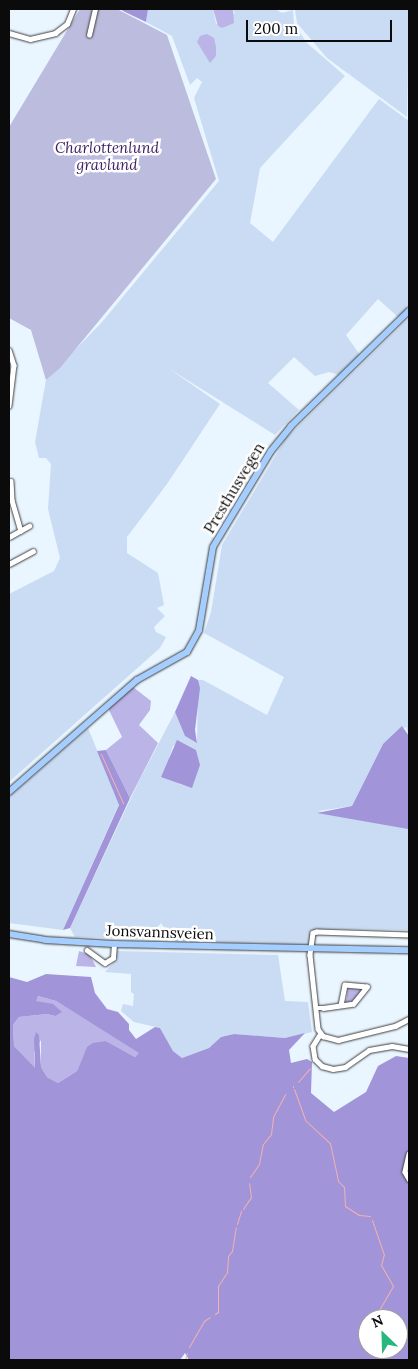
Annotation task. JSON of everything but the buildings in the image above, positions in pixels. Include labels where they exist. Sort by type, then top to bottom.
[{"type":"street","points":[[9,33],[30,39],[55,33],[67,24],[73,9]]},
{"type":"street","points":[[89,35],[95,9]]},
{"type":"street","name":"Presthusvegen","points":[[9,792],[137,680],[187,652],[199,630],[213,546],[271,451],[290,426],[409,311]]},
{"type":"street","points":[[9,350],[14,365],[9,406]]},
{"type":"street","points":[[12,480],[12,500],[21,531]]},
{"type":"street","points":[[9,537],[29,526]]},
{"type":"street","points":[[9,564],[33,551]]},
{"type":"street","points":[[409,934],[317,932],[313,933],[311,948],[320,1035],[313,1046],[315,1059],[333,1069],[346,1067],[375,1048],[392,1046],[409,1049]]},
{"type":"street","name":"Jonsvannsveien","points":[[9,934],[45,940],[114,944],[409,950]]},
{"type":"street","points":[[87,950],[105,963],[112,958],[114,944]]},
{"type":"street","points":[[316,1008],[341,1005],[354,1003],[367,987],[345,985],[341,1005]]},
{"type":"street","points":[[320,1035],[338,1040],[395,1026],[409,1019]]},
{"type":"street","points":[[409,1154],[405,1170],[409,1179]]},
{"type":"shaded area","points":[[120,9],[148,9],[146,22],[125,12]]},
{"type":"shaded area","points":[[148,9],[213,9],[216,24],[235,13],[233,9],[275,9],[282,13],[293,10],[294,24],[307,43],[345,76],[260,168],[250,223],[273,242],[379,99],[409,121],[409,306],[399,318],[378,299],[346,335],[360,355],[339,375],[329,372],[315,376],[294,357],[268,383],[299,410],[275,435],[168,368],[220,404],[167,484],[127,537],[127,553],[158,573],[164,605],[157,608],[165,616],[154,627],[156,632],[166,637],[160,648],[9,782],[9,594],[54,571],[60,558],[48,509],[51,464],[46,458],[39,458],[35,442],[46,380],[102,322],[219,181],[194,98],[202,82],[197,78],[190,85],[172,36],[146,22]]},
{"type":"shaded area","points":[[213,9],[233,9],[234,23],[222,28],[218,26]]},
{"type":"shaded area","points":[[409,9],[407,117],[327,58],[297,23],[295,10],[288,10]]},
{"type":"shaded area","points":[[207,34],[214,38],[216,47],[216,56],[210,63],[197,42],[200,36]]},
{"type":"shaded area","points":[[409,318],[409,736],[406,727],[383,744],[352,806],[318,811],[408,828],[409,824],[409,930],[317,929],[312,933],[309,945],[174,941],[161,923],[147,939],[75,937],[70,928],[138,783],[175,712],[185,736],[197,742],[198,680],[203,680],[267,715],[284,677],[204,633],[211,612],[222,545],[286,438]],"holes":[[[180,742],[196,750],[192,787],[179,784],[169,758],[173,746]]]},
{"type":"shaded area","points":[[191,676],[198,680],[200,688],[195,730],[197,743],[185,736],[175,712]]},
{"type":"shaded area","points":[[133,687],[151,701],[150,710],[139,725],[158,743],[130,798],[106,750],[122,737],[108,708]]},
{"type":"shaded area","points":[[402,726],[409,736],[408,829],[317,813],[352,806],[383,744]]},
{"type":"shaded area","points":[[88,728],[119,804],[63,930],[9,923],[9,797]]},
{"type":"shaded area","points":[[177,740],[196,750],[200,765],[192,788],[161,777]]},
{"type":"shaded area","points":[[106,750],[130,798],[70,928],[63,930],[119,805],[97,751]]},
{"type":"shaded area","points":[[79,951],[90,955],[96,967],[76,966]]},
{"type":"shaded area","points":[[116,951],[278,955],[285,1001],[308,1002],[312,1032],[285,1038],[234,1034],[221,1037],[209,1048],[182,1058],[173,1051],[160,1028],[134,1022],[121,1011],[123,1004],[133,1006],[134,994],[131,992],[131,974],[105,972],[114,962]]},
{"type":"shaded area","points":[[46,974],[91,977],[95,993],[107,1009],[118,1012],[129,1024],[129,1030],[136,1039],[155,1027],[160,1028],[173,1051],[182,1058],[209,1048],[221,1037],[234,1034],[285,1038],[305,1033],[289,1050],[291,1063],[307,1059],[312,1062],[311,1093],[334,1112],[366,1092],[378,1066],[396,1056],[409,1058],[409,1163],[404,1167],[409,1180],[409,1360],[189,1360],[185,1353],[180,1360],[9,1360],[9,977],[27,982]],"holes":[[[38,996],[56,1001],[139,1053],[135,1057],[106,1041],[93,1043],[87,1047],[77,1071],[58,1083],[47,1077],[41,1067],[39,1035],[36,1032],[34,1039],[35,1068],[14,1046],[13,1025],[19,1017],[47,1014],[55,1016],[62,1012],[53,1004],[36,1001]]]},
{"type":"shaded area","points":[[348,986],[364,989],[354,1000],[346,1004]]},
{"type":"shaded area","points":[[38,996],[56,1001],[140,1053],[135,1057],[106,1041],[87,1048],[77,1071],[58,1083],[47,1077],[41,1067],[41,1040],[34,1052],[35,1069],[14,1046],[13,1025],[19,1017],[47,1014],[55,1016],[35,1001]]},
{"type":"green space","name":"Charlottenlund gravlund","points":[[80,9],[117,9],[167,35],[216,179],[60,368],[46,380],[31,330],[9,318],[9,127]]},
{"type":"waterway","points":[[101,754],[123,803]]},
{"type":"waterway","points":[[298,1082],[310,1068]]},
{"type":"waterway","points":[[294,1089],[305,1120],[330,1143],[338,1181],[344,1187],[345,1206],[359,1215],[370,1216]]},
{"type":"waterway","points":[[250,1177],[259,1164],[263,1144],[271,1134],[273,1117],[285,1094]]},
{"type":"waterway","points":[[243,1209],[251,1197],[249,1183]]},
{"type":"waterway","points":[[237,1224],[241,1211]]},
{"type":"waterway","points":[[372,1220],[384,1254],[381,1265],[393,1286],[380,1309]]},
{"type":"waterway","points":[[215,1314],[218,1312],[218,1286],[227,1272],[228,1256],[232,1251],[236,1227]]},
{"type":"waterway","points":[[189,1347],[204,1321],[210,1317]]},
{"type":"waterway","points":[[185,1360],[187,1353]]}]
